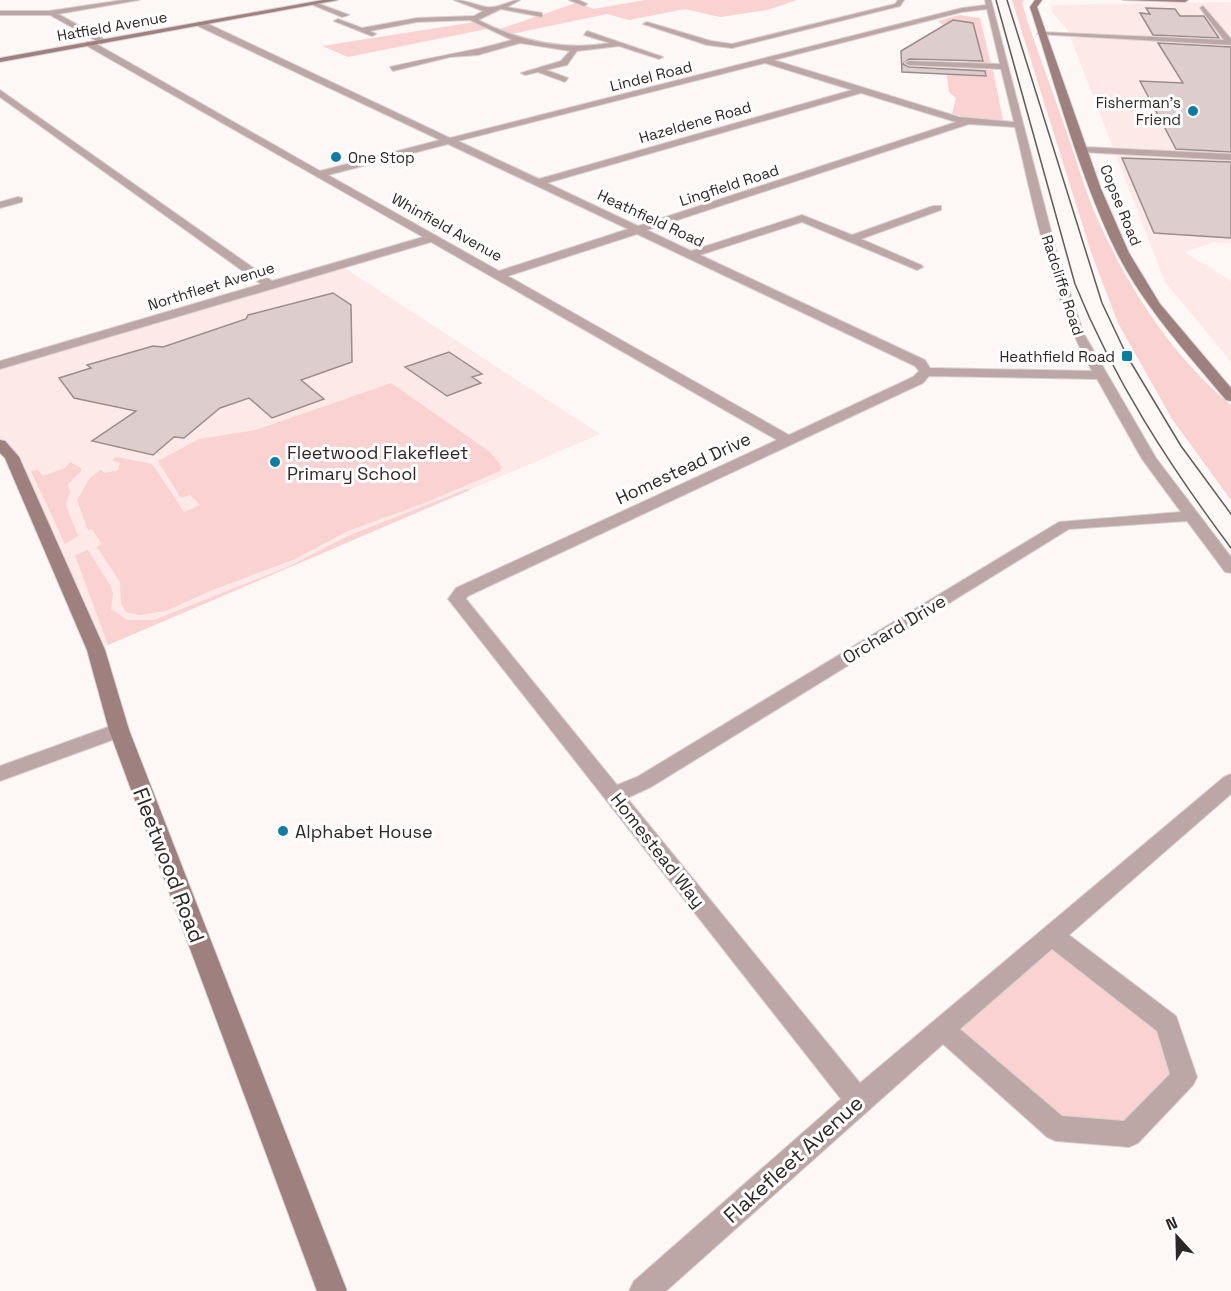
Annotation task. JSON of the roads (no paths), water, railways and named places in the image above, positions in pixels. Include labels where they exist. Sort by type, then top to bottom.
[{"type":"street","points":[[51,13],[70,0]]},
{"type":"street","points":[[0,14],[51,13],[136,0]]},
{"type":"street","name":"Hatfield Avenue","points":[[0,60],[334,0]]},
{"type":"street","points":[[457,0],[492,11]]},
{"type":"street","points":[[362,30],[417,20],[474,18],[504,8],[517,0]]},
{"type":"street","points":[[572,0],[584,4]]},
{"type":"street","points":[[732,46],[898,5],[901,0]]},
{"type":"street","name":"Copse Road","points":[[1040,0],[1033,7],[1041,34],[1096,189],[1123,253],[1155,306],[1231,397]]},
{"type":"street","points":[[1126,0],[1185,0]]},
{"type":"street","name":"Lindel Road","points":[[319,174],[987,2]]},
{"type":"street","name":"Radcliffe Road","points":[[987,2],[1054,265],[1078,334],[1099,375],[1149,459],[1189,516],[1231,568]]},
{"type":"street","points":[[315,3],[345,15]]},
{"type":"street","points":[[504,8],[539,15]]},
{"type":"street","points":[[1203,8],[1230,43]]},
{"type":"street","points":[[51,13],[102,42]]},
{"type":"street","points":[[474,18],[475,22],[543,48],[573,50],[618,44]]},
{"type":"street","points":[[338,21],[375,36]]},
{"type":"street","name":"Heathfield Road","points":[[201,24],[920,363],[926,372]]},
{"type":"street","points":[[647,24],[710,43],[732,46],[768,60],[966,122],[1020,125]]},
{"type":"street","points":[[586,33],[659,57]]},
{"type":"street","points":[[1041,34],[1230,43]]},
{"type":"street","points":[[393,69],[450,55],[472,54],[521,40]]},
{"type":"street","name":"Whinfield Avenue","points":[[90,44],[788,440]]},
{"type":"street","points":[[525,74],[564,63],[573,50]]},
{"type":"street","points":[[472,54],[490,61]]},
{"type":"street","points":[[909,63],[1004,67]]},
{"type":"street","points":[[539,70],[565,80]]},
{"type":"street","name":"Hazeldene Road","points":[[537,183],[861,90]]},
{"type":"street","points":[[0,93],[271,286]]},
{"type":"street","name":"Lingfield Road","points":[[500,276],[966,122]]},
{"type":"street","points":[[1084,150],[1231,157]]},
{"type":"street","points":[[0,205],[18,200]]},
{"type":"street","points":[[852,239],[937,208]]},
{"type":"street","points":[[690,255],[802,218],[917,267]]},
{"type":"street","name":"Northfleet Avenue","points":[[0,365],[432,238]]},
{"type":"street","points":[[926,372],[1099,375]]},
{"type":"street","name":"Homestead Drive","points":[[457,599],[462,592],[918,380],[926,372]]},
{"type":"street","name":"Fleetwood Road","points":[[0,444],[12,457],[96,650],[119,730],[333,1291]]},
{"type":"street","name":"Orchard Drive","points":[[615,795],[644,782],[1065,525],[1189,516]]},
{"type":"street","name":"Homestead Way","points":[[457,599],[834,1073],[859,1100]]},
{"type":"street","points":[[0,774],[119,730]]},
{"type":"street","name":"Flakefleet Avenue","points":[[644,1291],[942,1028],[1229,786]]},
{"type":"street","points":[[942,1028],[1056,1128],[1129,1134],[1184,1077],[1167,1024],[1052,935]]},
{"type":"tram line","points":[[996,0],[1075,284],[1090,320],[1144,421],[1231,548]]},
{"type":"tram line","points":[[1007,0],[1102,303],[1127,356],[1181,446],[1231,514]]},
{"type":"place","name":"Fisherman's Friend","points":[[1193,111]]},
{"type":"place","name":"One Stop","points":[[336,157]]},
{"type":"place","name":"Heathfield Road","points":[[1127,356]]},
{"type":"place","name":"Fleetwood Flakefleet Primary School","points":[[275,462]]},
{"type":"place","name":"Alphabet House","points":[[283,831]]}]
